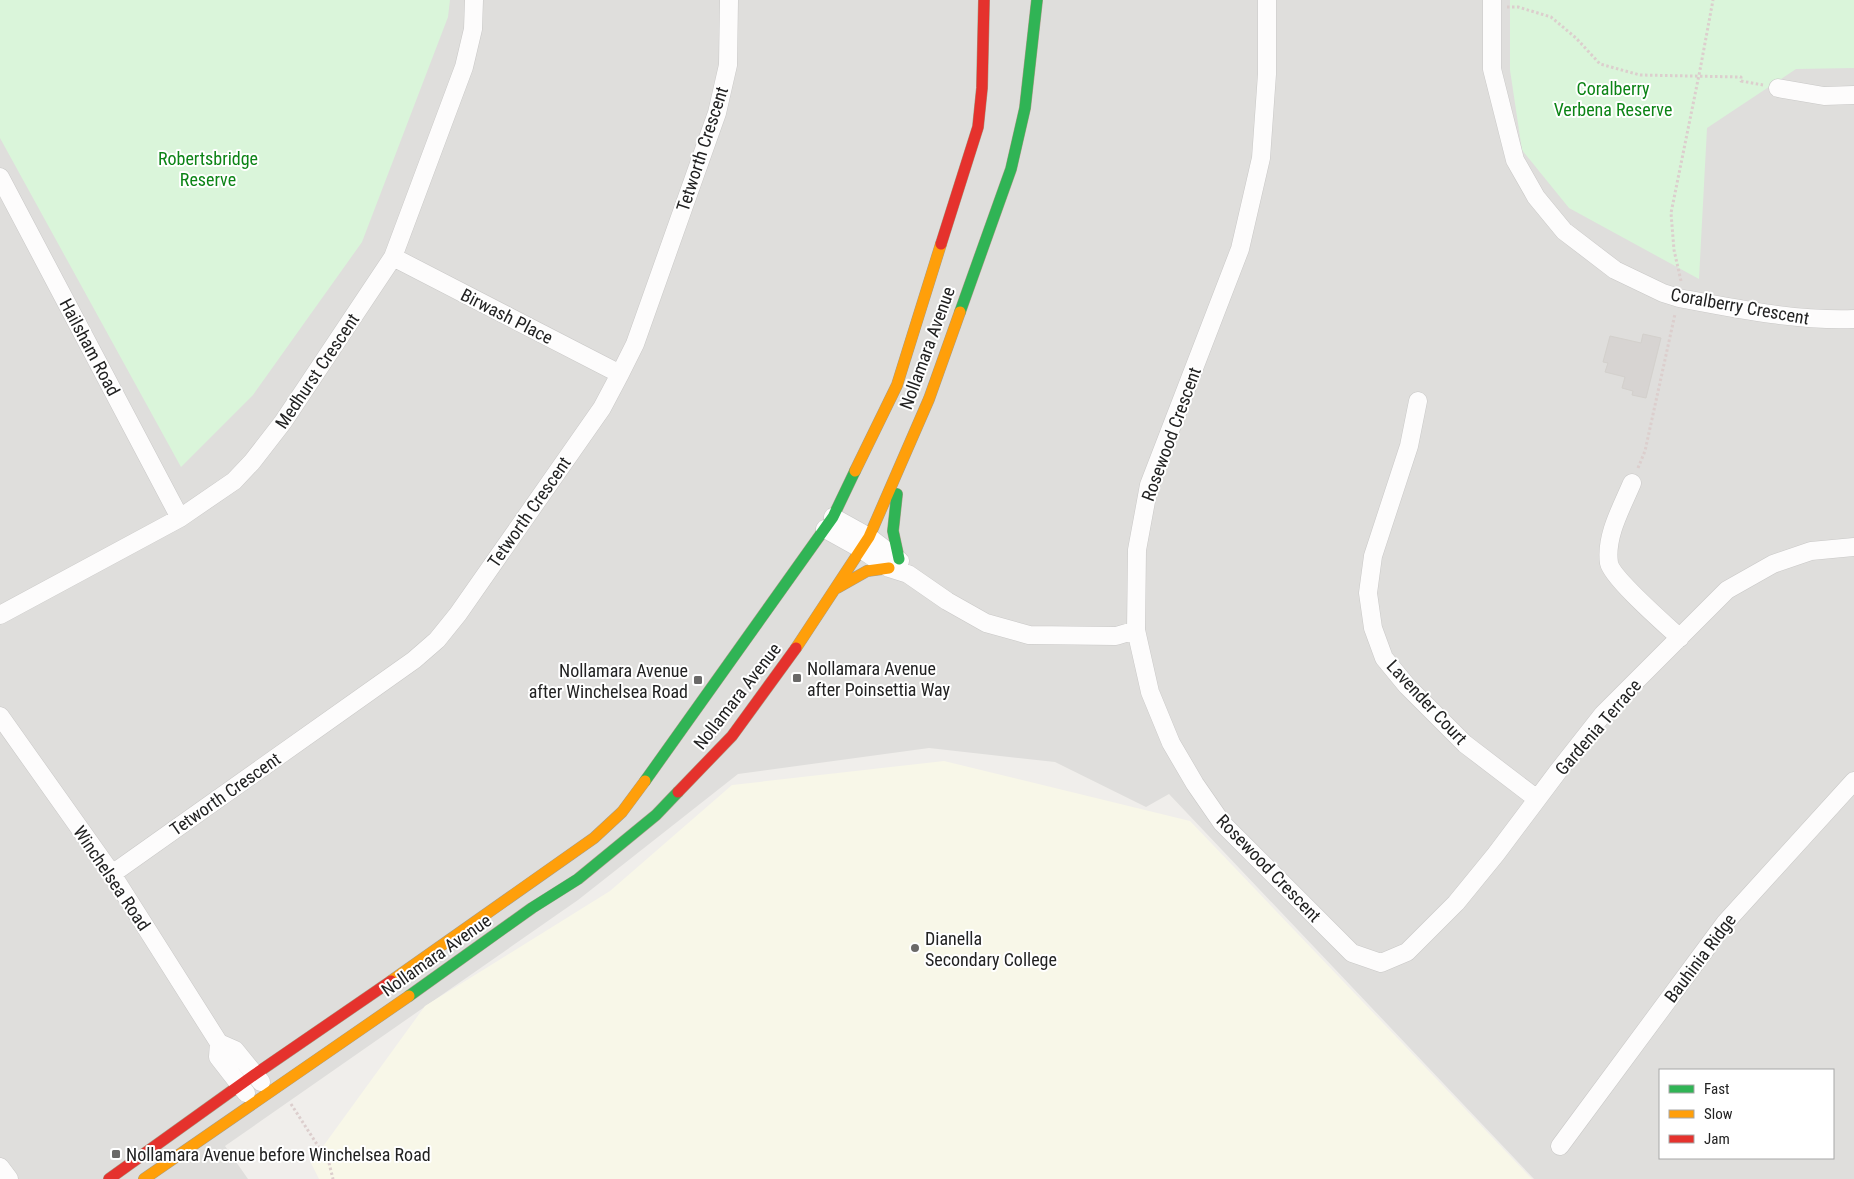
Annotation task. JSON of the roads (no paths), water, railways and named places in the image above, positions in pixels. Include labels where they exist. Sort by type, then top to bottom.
[{"type":"main road","name":"Nollamara Avenue","points":[[109,1179],[239,1085],[360,1003],[594,838],[622,812],[666,762],[829,523],[897,385],[978,127],[982,88],[984,0]]},
{"type":"main road","name":"Nollamara Avenue","points":[[144,1179],[254,1103],[279,1095],[532,908],[578,879],[656,814],[725,743],[743,721],[809,631],[865,543],[929,399],[1011,169],[1025,108],[1037,0]]},
{"type":"main road","points":[[836,589],[867,571],[899,567],[893,531],[901,463]]},
{"type":"main road","points":[[684,769],[722,734],[743,721]]},
{"type":"street","name":"Medhurst Crescent","points":[[0,615],[180,518],[234,481],[252,462],[283,422],[394,257],[464,67],[473,29],[474,0]]},
{"type":"street","name":"Tetworth Crescent","points":[[112,874],[414,660],[437,640],[458,614],[602,408],[635,344],[720,104],[728,65],[729,0]]},
{"type":"street","name":"Rosewood Crescent","points":[[1266,0],[1267,74],[1261,158],[1240,249],[1149,485],[1136,550],[1136,630],[1150,692],[1171,743],[1194,784],[1222,823],[1352,953],[1380,963]]},
{"type":"street","name":"Coralberry Crescent","points":[[1492,3],[1492,69],[1514,160],[1536,197],[1564,231],[1615,270],[1663,293],[1679,298],[1789,317],[1828,320],[1854,319]]},
{"type":"street","points":[[1778,88],[1824,96],[1854,95]]},
{"type":"street","name":"Hailsham Road","points":[[0,177],[180,518]]},
{"type":"street","name":"Birwash Place","points":[[394,257],[620,374]]},
{"type":"street","name":"Lavender Court","points":[[1418,401],[1409,446],[1373,556],[1368,594],[1373,628],[1384,658],[1407,686],[1465,744],[1537,799]]},
{"type":"street","points":[[1632,483],[1610,540],[1610,564],[1626,586],[1680,638]]},
{"type":"street","points":[[829,523],[865,543],[947,600],[986,623],[1029,635],[1116,636],[1136,630]]},
{"type":"street","name":"Gardenia Terrace","points":[[1380,963],[1407,952],[1456,903],[1603,714],[1727,590],[1773,564],[1811,551],[1854,547]]},
{"type":"street","name":"Winchelsea Road","points":[[0,716],[112,874],[219,1043],[235,1050],[254,1075],[279,1095]]},
{"type":"street","name":"Bauhinia Ridge","points":[[1560,1146],[1725,923],[1854,781]]},
{"type":"street","name":"Winchelsea Road","points":[[219,1043],[218,1057],[254,1103]]},
{"type":"street","points":[[0,1167],[8,1179]]},
{"type":"place","name":"Nollamara Avenue after Poinsettia Way","points":[[797,678]]},
{"type":"place","name":"Nollamara Avenue after Winchelsea Road","points":[[698,680]]},
{"type":"place","name":"Dianella Secondary College","points":[[915,948]]},
{"type":"place","name":"Nollamara Avenue before Winchelsea Road","points":[[116,1154]]},
{"type":"park label","name":"Coralberry Verbena Reserve","points":[[1613,98]]},
{"type":"park label","name":"Robertsbridge Reserve","points":[[208,168]]}]
